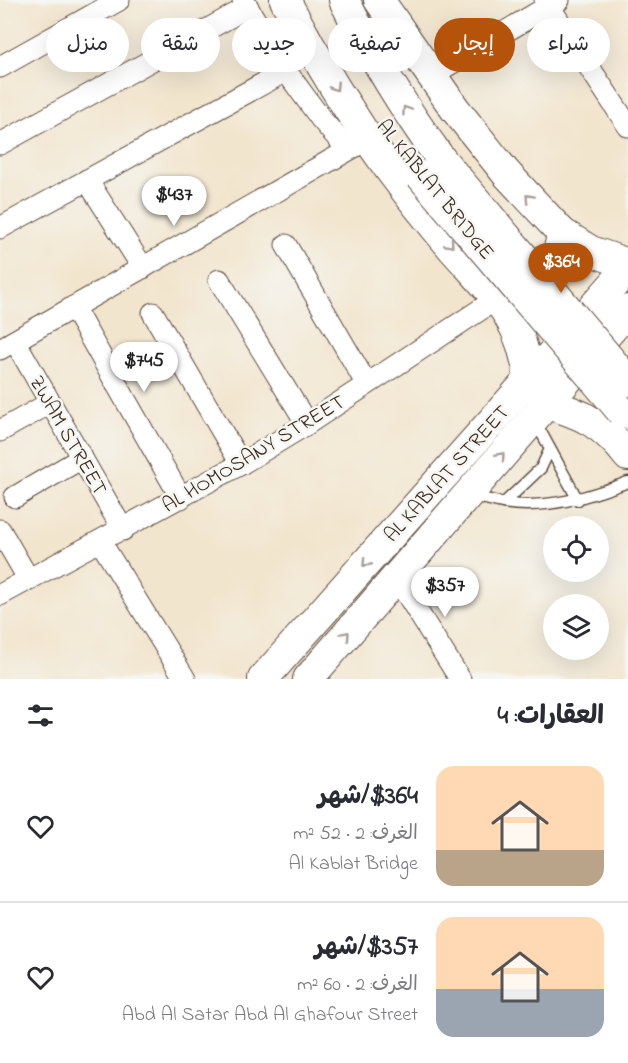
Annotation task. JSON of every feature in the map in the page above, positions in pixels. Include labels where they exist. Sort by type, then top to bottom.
[{"type":"main road","points":[[285,0],[322,68],[358,145],[423,213],[498,298],[510,315],[519,334],[529,380]]},
{"type":"main road","name":"AL KABLAT BRIDGE","points":[[309,0],[343,63],[383,128],[430,167],[628,381]]},
{"type":"main road","name":"AL KABLAT BRIDGE","points":[[344,0],[369,50],[399,99],[430,167],[619,421],[628,456]]},
{"type":"main road","points":[[379,0],[430,76],[480,141],[562,233],[591,251],[628,266]]},
{"type":"main road","points":[[498,298],[523,291],[544,278],[557,257],[562,233]]},
{"type":"main road","name":"AL KABLAT STREET","points":[[263,679],[628,266]]},
{"type":"main road","name":"AL KABLAT STREET","points":[[308,679],[628,310]]},
{"type":"main road","points":[[619,421],[598,412],[598,390],[609,370],[628,356]]},
{"type":"main road","points":[[539,411],[578,414],[619,421]]},
{"type":"street","points":[[0,68],[120,0]]},
{"type":"street","points":[[430,76],[551,2],[628,126]]},
{"type":"street","points":[[0,144],[246,4],[254,18]]},
{"type":"street","points":[[0,228],[282,72]]},
{"type":"street","points":[[7,345],[358,145],[321,118],[287,72]]},
{"type":"street","points":[[87,180],[142,268]]},
{"type":"street","points":[[286,245],[366,383]]},
{"type":"street","points":[[219,280],[307,424]]},
{"type":"street","name":"AL HOMOSANY STREET","points":[[0,595],[241,464],[307,424],[498,298]]},
{"type":"street","points":[[73,307],[181,498]]},
{"type":"street","points":[[153,314],[241,464]]},
{"type":"street","name":"ZWAM STREET","points":[[7,345],[50,403],[123,530]]},
{"type":"street","points":[[0,431],[50,403]]},
{"type":"street","points":[[15,497],[82,458]]},
{"type":"street","points":[[0,530],[29,580]]},
{"type":"street","points":[[100,542],[185,679]]},
{"type":"street","points":[[396,577],[460,679]]},
{"type":"lane","points":[[539,411],[550,449],[578,500]]},
{"type":"lane","points":[[504,503],[541,468],[550,449]]},
{"type":"lane","points":[[468,494],[504,503],[541,505],[578,500],[628,482]]}]
